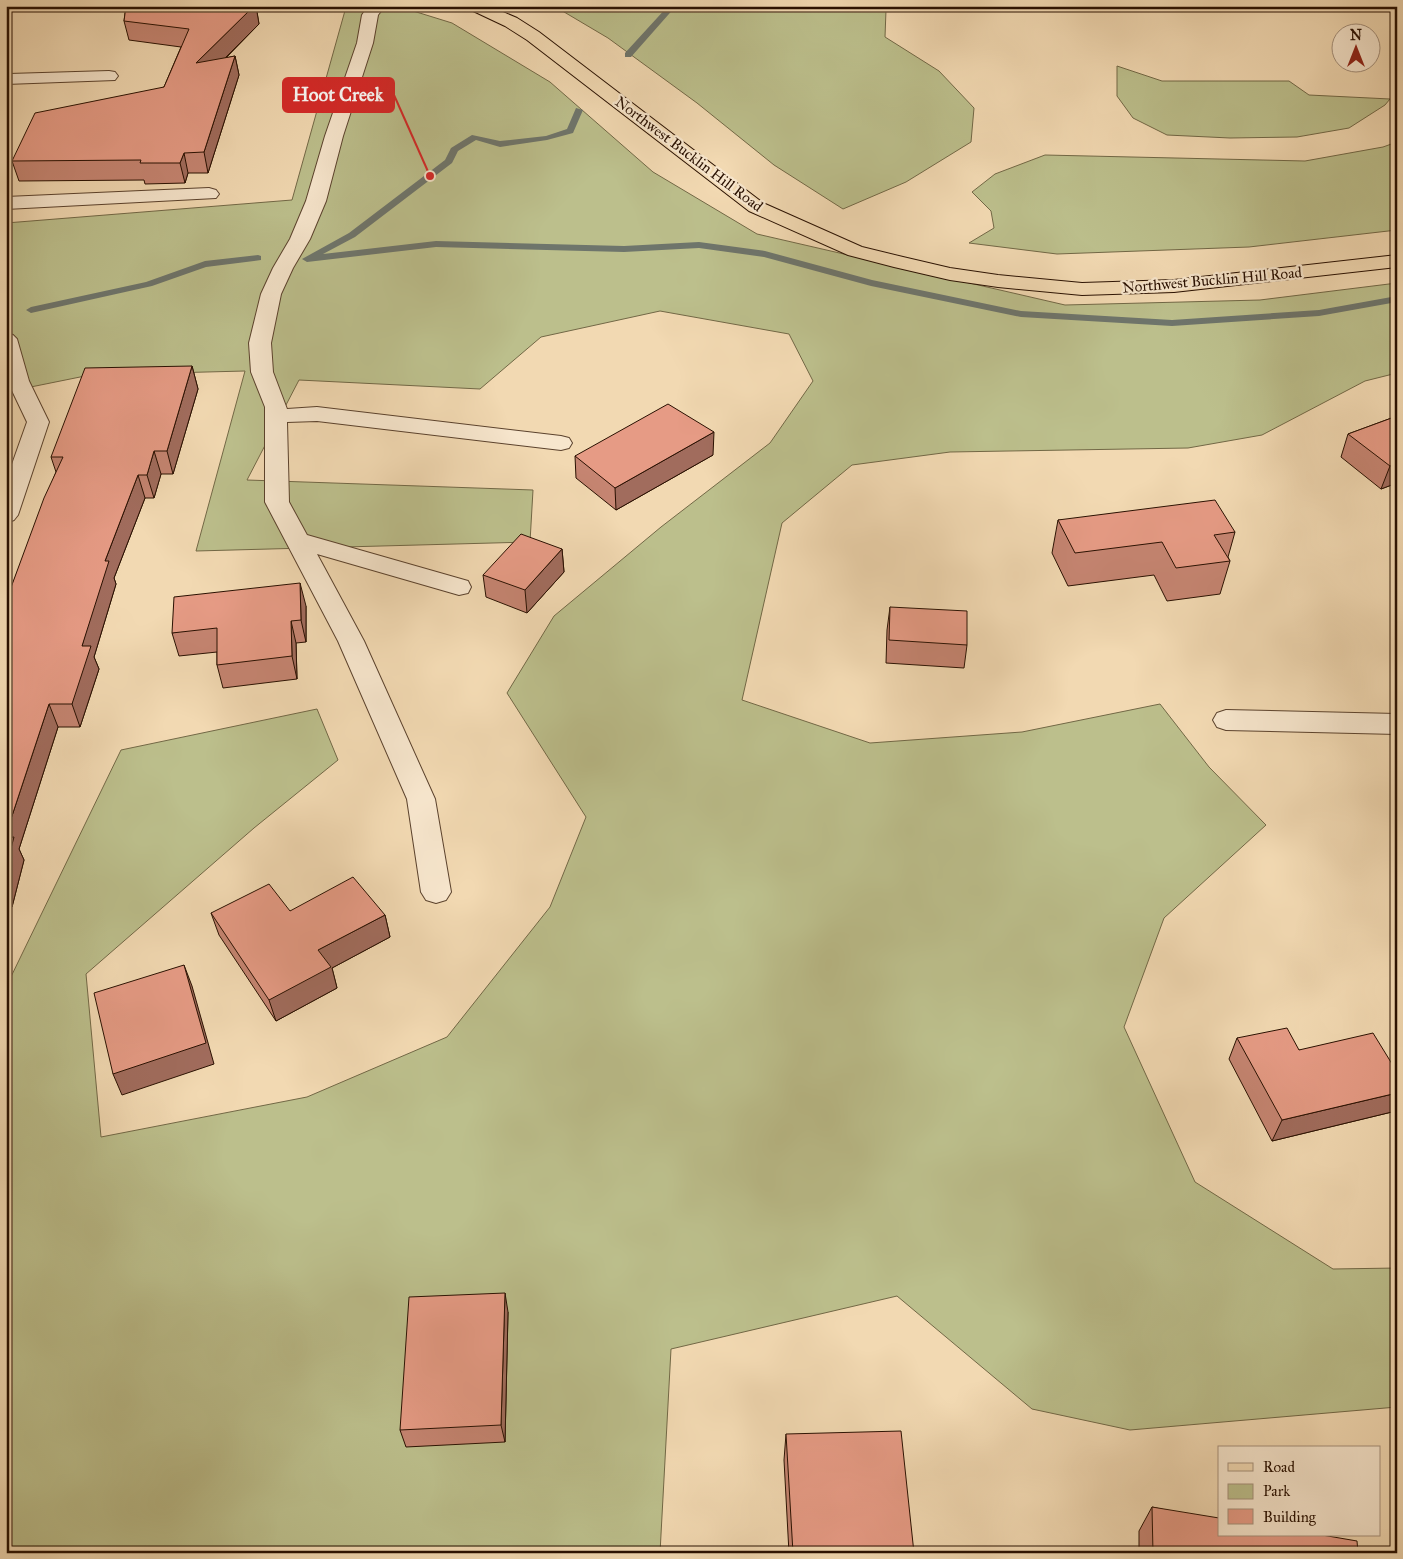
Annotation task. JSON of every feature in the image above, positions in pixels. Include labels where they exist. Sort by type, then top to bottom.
[{"type":"main road","name":"Northwest Bucklin Hill Road","points":[[475,6],[511,22],[534,36],[756,207],[826,239],[892,261],[950,274],[998,281],[1082,289],[1174,286],[1397,261]]},
{"type":"street","points":[[377,6],[370,15],[365,44],[334,136],[316,201],[300,239],[283,268],[271,294],[260,343],[262,372],[276,407],[277,502],[350,641],[421,799],[436,892]]},
{"type":"street","points":[[7,81],[109,76]]},
{"type":"street","points":[[6,203],[210,194]]},
{"type":"street","points":[[6,339],[18,381],[38,422],[8,510]]},
{"type":"street","points":[[276,416],[317,414],[561,443]]},
{"type":"street","points":[[299,541],[459,587]]},
{"type":"street","points":[[1226,720],[1397,724]]},
{"type":"green space","points":[[554,6],[890,6],[886,10],[885,37],[939,71],[974,108],[971,142],[906,182],[843,209],[774,165],[697,103],[608,38]]},
{"type":"green space","points":[[346,7],[410,10],[452,23],[550,82],[653,172],[757,234],[1065,305],[1260,300],[1397,283],[1397,373],[1365,381],[1262,435],[1188,448],[950,452],[852,465],[782,523],[742,700],[870,743],[1022,732],[1160,704],[1209,767],[1266,825],[1164,918],[1124,1027],[1195,1182],[1333,1269],[1397,1268],[1397,1407],[1130,1430],[1032,1409],[897,1296],[671,1349],[660,1553],[6,1553],[6,987],[121,750],[317,709],[338,760],[254,828],[86,974],[101,1137],[307,1097],[447,1037],[550,907],[586,817],[507,693],[554,616],[661,527],[770,443],[813,381],[789,334],[660,311],[541,337],[480,389],[299,380],[247,480],[533,490],[530,542],[196,551],[245,371],[90,375],[6,392],[6,223],[292,200]]},
{"type":"green space","points":[[1117,66],[1162,81],[1289,81],[1309,95],[1390,99],[1385,105],[1349,128],[1297,137],[1230,138],[1167,135],[1133,118],[1117,96]]},
{"type":"green space","points":[[1397,142],[1397,230],[1249,247],[1057,254],[969,243],[994,228],[991,211],[972,192],[995,174],[1045,155],[1305,161],[1383,147]]},
{"type":"building","points":[[126,6],[254,6],[196,63],[235,56],[204,152],[184,153],[180,163],[140,163],[141,160],[12,161],[35,113],[164,87],[189,29],[124,21]]},
{"type":"building","points":[[192,366],[167,451],[154,451],[147,475],[138,475],[105,561],[109,561],[82,646],[91,646],[72,704],[49,704],[6,834],[6,601],[44,498],[63,457],[51,457],[85,368]]},
{"type":"building","points":[[668,404],[714,432],[615,488],[575,456]]},
{"type":"building","points":[[1397,416],[1397,463],[1390,466],[1348,434]]},
{"type":"building","points":[[1215,500],[1235,532],[1214,535],[1230,561],[1176,568],[1162,542],[1075,553],[1058,520]]},
{"type":"building","points":[[521,534],[562,549],[525,590],[483,575]]},
{"type":"building","points":[[300,583],[301,620],[291,621],[292,656],[217,665],[217,628],[172,633],[174,597]]},
{"type":"building","points":[[890,607],[967,611],[967,645],[889,640]]},
{"type":"building","points":[[14,837],[6,867],[6,838]]},
{"type":"building","points":[[353,877],[385,915],[318,950],[331,967],[269,1000],[211,913],[269,884],[290,911]]},
{"type":"building","points":[[184,965],[206,1043],[113,1074],[94,993]]},
{"type":"building","points":[[1287,1028],[1299,1050],[1373,1033],[1397,1072],[1397,1093],[1282,1120],[1237,1038]]},
{"type":"building","points":[[505,1293],[501,1425],[400,1430],[409,1297]]},
{"type":"building","points":[[901,1431],[914,1553],[793,1553],[786,1434]]},
{"type":"building","points":[[1152,1507],[1218,1518],[1218,1536],[1328,1536],[1357,1541],[1358,1553],[1153,1553]]},
{"type":"waterway","points":[[628,55],[672,6]]},
{"type":"waterway","points":[[313,256],[352,235],[449,161],[454,150],[475,137],[500,144],[547,138],[570,131],[579,110]]},
{"type":"waterway","points":[[307,259],[436,244],[624,249],[699,245],[765,254],[871,283],[1021,314],[1172,323],[1319,313],[1397,299]]},
{"type":"waterway","points":[[31,310],[149,284],[205,264],[258,258]]},
{"type":"place","name":"Hoot Creek","points":[[430,176]]}]
